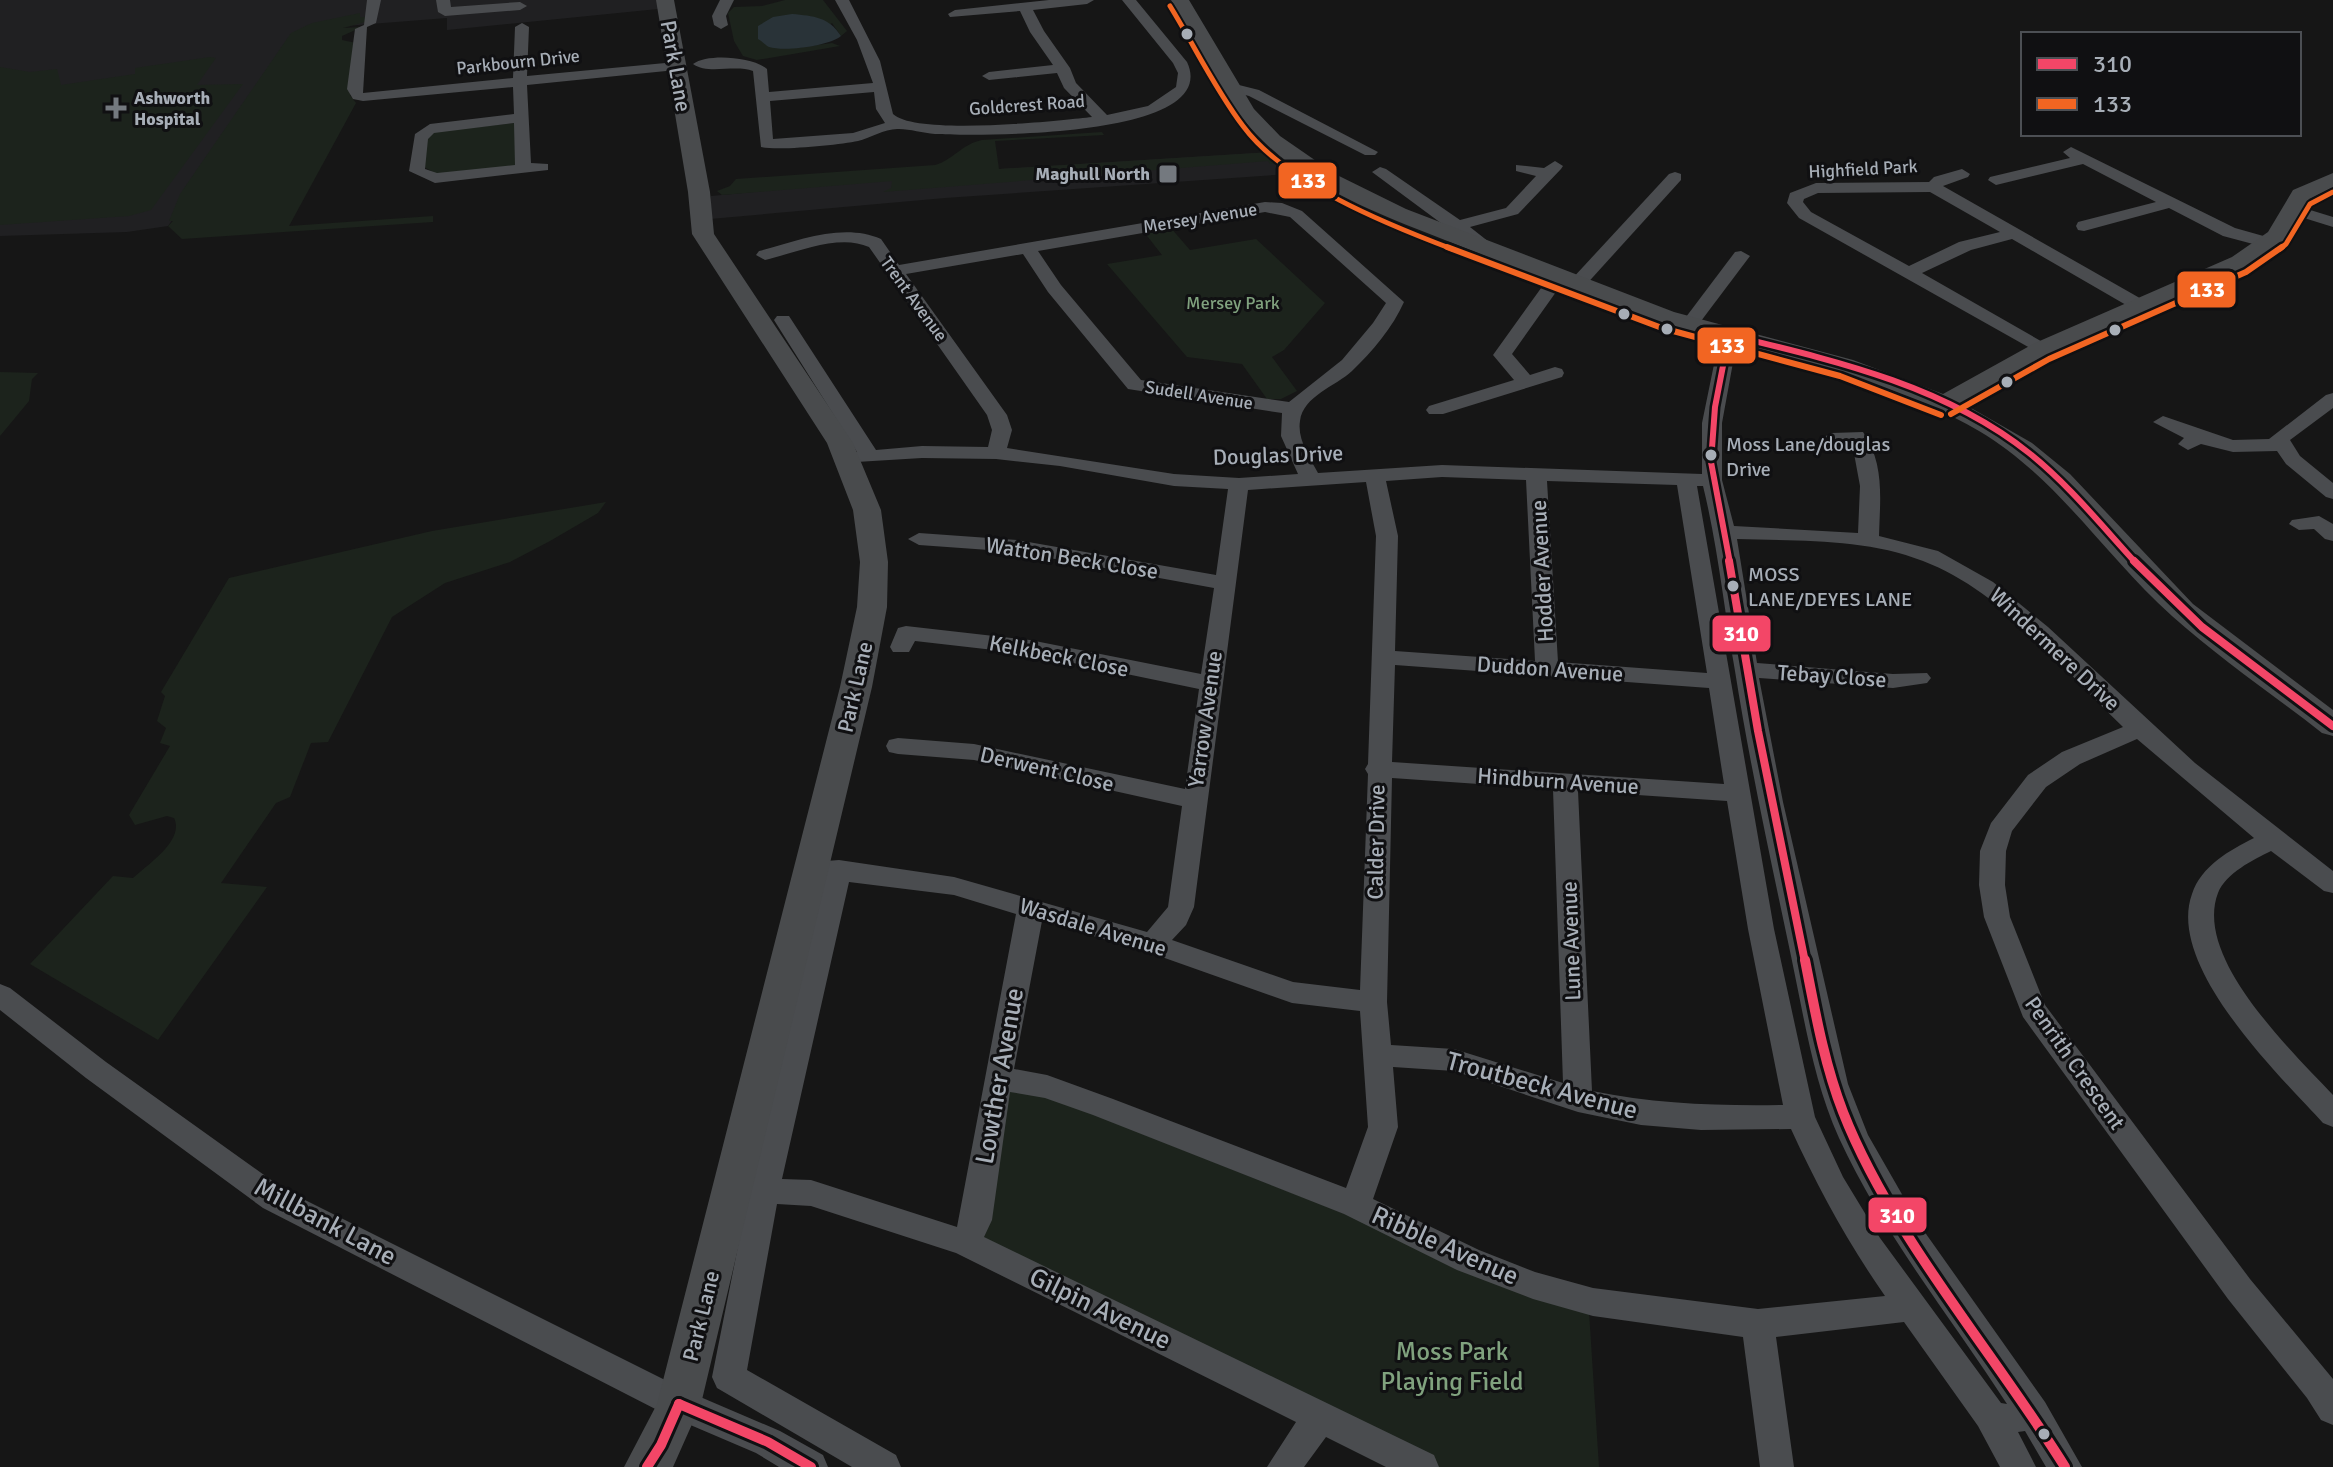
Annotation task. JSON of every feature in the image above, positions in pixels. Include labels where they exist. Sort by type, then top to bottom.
[{"type":"street","points":[[344,37],[364,29],[374,0]]},
{"type":"street","points":[[443,0],[445,12],[524,15]]},
{"type":"street","name":"Park Lane","points":[[665,0],[703,234],[815,405],[858,457]]},
{"type":"street","points":[[704,22],[721,23],[719,16],[727,0]]},
{"type":"street","points":[[842,0],[867,44],[881,87],[882,105],[889,119],[896,124]]},
{"type":"street","points":[[945,0],[967,29]]},
{"type":"street","points":[[955,14],[1087,0]]},
{"type":"street","name":"Goldcrest Road","points":[[896,124],[941,131],[1103,120],[1130,116],[1161,106],[1181,92],[1185,73],[1180,62],[1129,0]]},
{"type":"street","points":[[1180,0],[1246,112],[1286,151],[1327,179],[1398,214],[1569,281],[1689,325],[1844,365],[1945,404],[1988,426],[2037,461],[2069,490],[2183,610],[2333,726]]},
{"type":"street","points":[[1025,7],[1037,32],[1063,68],[1069,85],[1103,120]]},
{"type":"street","points":[[506,28],[524,15]]},
{"type":"street","points":[[523,168],[520,81],[524,15]]},
{"type":"street","name":"Parkbourn Drive","points":[[364,29],[354,89],[358,96],[363,97],[676,66]]},
{"type":"street","points":[[700,64],[728,59],[760,69],[766,144],[855,137],[896,124]]},
{"type":"street","points":[[989,76],[1063,68]]},
{"type":"street","points":[[764,97],[881,87]]},
{"type":"street","points":[[1231,87],[1254,93],[1370,152]]},
{"type":"street","points":[[1246,112],[1273,104]]},
{"type":"street","points":[[522,117],[430,129],[420,137],[417,171],[435,178],[542,167]]},
{"type":"street","points":[[2001,175],[2077,156],[2229,232],[2268,243]]},
{"type":"street","points":[[1458,225],[1512,211],[1551,170],[1522,168]]},
{"type":"street","points":[[1380,172],[1481,242],[1480,247]]},
{"type":"street","points":[[1933,187],[1940,180],[1962,174]]},
{"type":"street","points":[[1527,382],[1502,355],[1550,288],[1569,281],[1675,177]]},
{"type":"street","points":[[1945,404],[2044,348],[2240,262],[2277,236],[2307,190],[2333,179]]},
{"type":"street","name":"Highfield Park","points":[[2044,348],[1805,215],[1798,209],[1795,199],[1800,192],[1816,188],[1933,187],[2139,305]]},
{"type":"street","points":[[2098,226],[2170,203]]},
{"type":"street","name":"Mersey Avenue","points":[[893,271],[1265,207],[1291,211],[1395,302],[1342,369],[1314,388],[1294,409]]},
{"type":"street","points":[[2294,210],[2333,222]]},
{"type":"street","points":[[1910,272],[1965,246],[2017,233]]},
{"type":"street","name":"Trent Avenue","points":[[765,254],[847,237],[864,237],[875,243],[997,415],[1002,430],[996,453]]},
{"type":"street","name":"Sudell Avenue","points":[[1027,247],[1054,288],[1135,385],[1294,409]]},
{"type":"street","points":[[1689,325],[1741,256]]},
{"type":"street","points":[[1729,273],[1751,278]]},
{"type":"street","name":"Park Lane","points":[[814,328],[787,326],[858,457],[870,522],[873,590],[729,1377],[884,1467]]},
{"type":"street","points":[[1729,335],[1699,480],[1718,681],[1764,941],[1800,1117],[1831,1184],[1869,1248],[1990,1415],[2019,1467]]},
{"type":"street","points":[[1436,410],[1555,373]]},
{"type":"street","points":[[2333,399],[2280,436],[2280,445],[2293,460],[2333,493]]},
{"type":"street","points":[[1294,409],[1290,421],[1292,437],[1311,479]]},
{"type":"street","points":[[2163,422],[2193,440],[2233,446],[2280,445]]},
{"type":"street","points":[[1831,439],[1856,436],[1867,456],[1870,479],[1868,540]]},
{"type":"street","name":"Douglas Drive","points":[[858,457],[996,453],[1060,460],[1159,478],[1239,484],[1442,471],[1699,480]]},
{"type":"street","name":"Hodder Avenue","points":[[1536,473],[1547,669]]},
{"type":"street","name":"Calder Drive","points":[[1355,1205],[1383,1127],[1373,1002],[1377,769],[1387,536],[1382,501],[1374,475]]},
{"type":"street","points":[[1699,480],[1725,532],[1746,670],[1802,945],[1833,1084],[1847,1127],[1875,1182],[2033,1413],[2065,1467]]},
{"type":"street","name":"Yarrow Avenue","points":[[1152,943],[1177,918],[1181,907],[1239,484]]},
{"type":"street","name":"Windermere Drive","points":[[1725,532],[1868,540],[1931,556],[1983,582],[2139,729],[2271,840],[2333,884]]},
{"type":"street","name":"Watton Beck Close","points":[[920,538],[1017,546],[1224,583]]},
{"type":"street","name":"Kelkbeck Close","points":[[905,633],[1070,655],[1121,668],[1211,683]]},
{"type":"street","name":"Duddon Avenue","points":[[1382,657],[1718,681]]},
{"type":"street","name":"Tebay Close","points":[[1746,670],[1893,681],[1919,678]]},
{"type":"street","name":"Penrith Crescent","points":[[2139,729],[2071,758],[2037,781],[2000,829],[1993,851],[1992,885],[1997,917],[2033,1009],[2239,1289],[2328,1394]]},
{"type":"street","name":"Derwent Close","points":[[899,744],[993,755],[1100,782],[1194,799]]},
{"type":"street","name":"Hindburn Avenue","points":[[1377,769],[1738,793]]},
{"type":"street","name":"Lune Avenue","points":[[1565,782],[1578,1100]]},
{"type":"street","points":[[2271,840],[2248,851],[2223,869],[2204,894],[2203,932],[2210,958],[2229,994],[2333,1115]]},
{"type":"street","name":"Park Lane","points":[[647,1467],[661,1445],[679,1404],[824,869]]},
{"type":"street","name":"Wasdale Avenue","points":[[824,869],[954,886],[1152,943],[1292,992],[1373,1002]]},
{"type":"street","name":"Lowther Avenue","points":[[965,1243],[976,1220],[998,1078],[1031,907]]},
{"type":"street","points":[[1764,941],[1802,945]]},
{"type":"street","name":"Millbank Lane","points":[[0,995],[96,1070],[274,1199],[679,1404],[768,1442],[811,1467]]},
{"type":"street","name":"Troutbeck Avenue","points":[[1379,1055],[1454,1060],[1578,1100],[1641,1113],[1701,1118],[1800,1117]]},
{"type":"street","name":"Ribble Avenue","points":[[998,1078],[1047,1087],[1103,1107],[1355,1205],[1468,1260],[1533,1285],[1593,1302],[1758,1324],[1827,1319],[1910,1307]]},
{"type":"street","name":"Gilpin Avenue","points":[[764,1191],[811,1193],[965,1243],[1422,1467]]},
{"type":"street","points":[[1758,1324],[1777,1467]]},
{"type":"street","points":[[1990,1415],[2005,1420],[2033,1413]]},
{"type":"street","points":[[1284,1467],[1320,1417]]},
{"type":"shaded area","name":"Ashworth Hospital","points":[[0,0],[658,0],[658,9],[447,30],[447,18],[307,29],[168,226],[127,232],[0,236]]},
{"type":"shaded area","points":[[792,14],[826,21],[841,36],[817,45],[785,49],[769,47],[758,39],[758,26],[773,17]]},
{"type":"shaded area","points":[[1273,152],[1303,173],[945,198],[710,219],[711,196],[999,169]]},
{"type":"green space","points":[[785,0],[823,0],[847,31],[841,36],[832,23],[796,48],[832,43],[840,46],[757,60],[743,56],[734,41],[728,13],[734,7],[762,6]]},
{"type":"green space","points":[[360,13],[360,17],[366,17],[365,22],[343,28],[362,27],[342,36],[342,40],[356,43],[350,95],[356,103],[289,226],[433,216],[433,222],[182,239],[168,226],[173,221],[169,221],[180,194],[291,33],[312,23]]},
{"type":"green space","points":[[216,58],[197,85],[243,84],[151,210],[129,216],[0,225],[0,67],[30,72],[57,69],[61,85],[135,74],[135,68]]},
{"type":"green space","points":[[515,123],[517,164],[514,166],[437,174],[424,167],[425,139],[432,132]]},
{"type":"green space","points":[[1102,132],[1104,135],[995,141],[999,169],[1273,152],[1288,163],[1270,164],[1268,161],[883,192],[891,188],[892,181],[722,195],[717,191],[730,186],[736,179],[935,165],[982,140]]},
{"type":"green space","name":"Mersey Park","points":[[1170,227],[1190,250],[1256,239],[1325,303],[1284,350],[1272,357],[1297,391],[1281,399],[1267,399],[1242,364],[1187,357],[1107,264],[1162,255],[1144,232]]},
{"type":"green space","points":[[0,372],[38,373],[32,379],[29,401],[0,436]]},
{"type":"green space","points":[[606,502],[598,513],[550,541],[510,562],[445,583],[392,617],[328,742],[311,743],[290,797],[276,803],[221,883],[267,887],[158,1040],[30,964],[113,876],[133,878],[170,843],[176,826],[174,818],[167,816],[135,825],[129,815],[170,746],[160,743],[166,728],[157,721],[165,696],[161,692],[229,578],[432,531]]},
{"type":"green space","name":"Moss Park Playing Field","points":[[1003,1084],[1045,1095],[1589,1311],[1599,1467],[1430,1467],[975,1243]]},
{"type":"transit line","name":"133","points":[[1170,6],[1244,128],[1289,169],[1339,200],[1432,241],[1662,328],[1840,376],[1941,415]]},
{"type":"transit line","name":"133","points":[[1951,414],[2049,359],[2246,272],[2286,244],[2310,204],[2333,192]]},
{"type":"transit line","name":"310","points":[[1729,335],[1712,425],[1712,480],[1726,537],[1776,824],[1819,1030],[1834,1086],[1855,1139],[1903,1224],[2065,1467]]},
{"type":"transit line","name":"310","points":[[1729,335],[1873,374],[1942,401],[2007,437],[2050,471],[2143,570],[2202,627],[2333,726]]},
{"type":"transit line","name":"310","points":[[679,1404],[768,1442],[811,1467]]},
{"type":"transit line","name":"310","points":[[647,1467],[661,1445],[679,1404]]},
{"type":"place","name":"Ashworth Hospital","points":[[116,108]]},
{"type":"place","name":"Maghull North","points":[[1168,174]]},
{"type":"place","name":"Moss Lane/douglas Drive","points":[[1711,455]]},
{"type":"place","name":"MOSS LANE/DEYES LANE","points":[[1733,586]]}]
